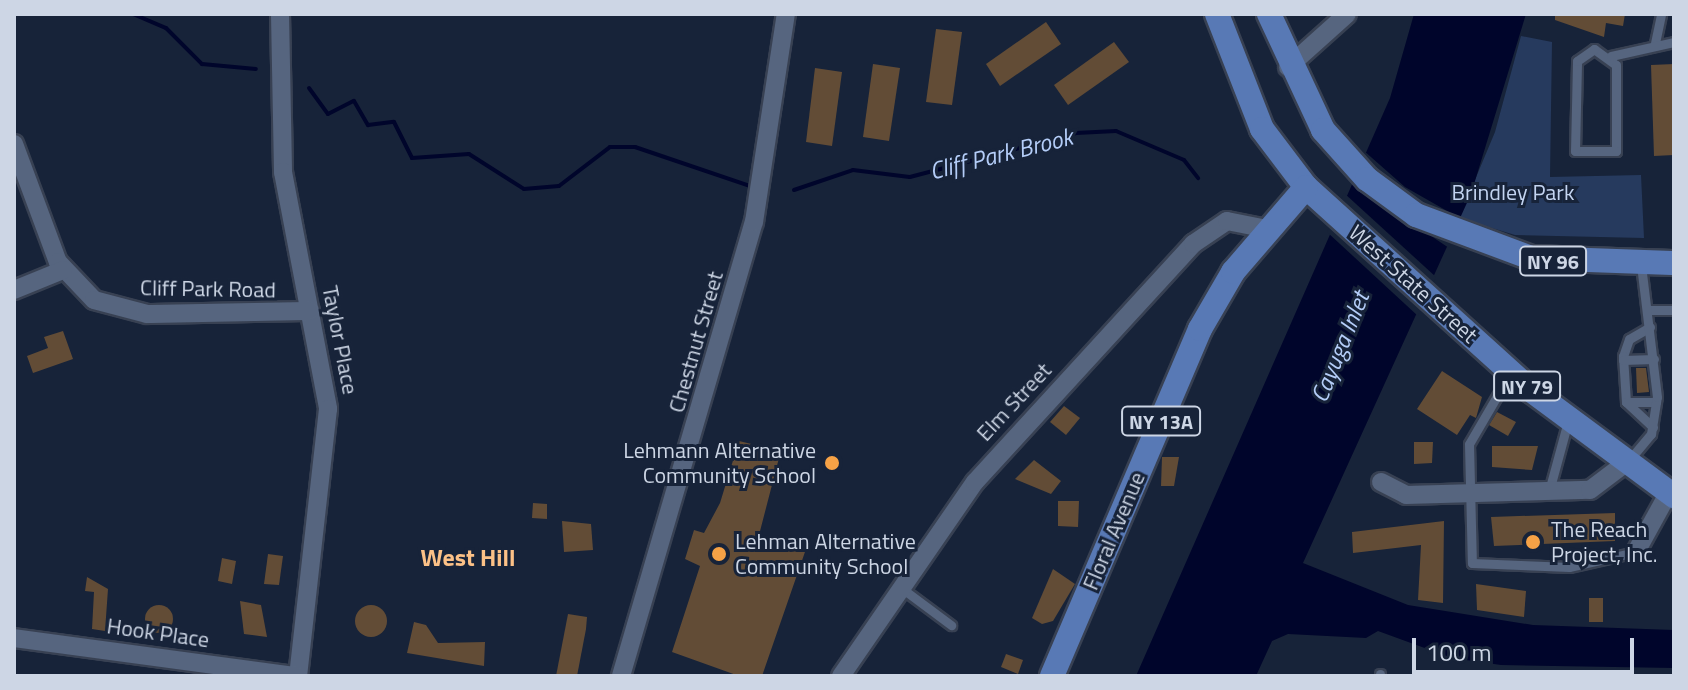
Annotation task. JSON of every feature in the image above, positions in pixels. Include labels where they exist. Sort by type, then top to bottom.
[{"type":"main road","name":"NY 79","points":[[1217,14],[1262,129],[1306,187]]},
{"type":"main road","name":"NY 96","points":[[1269,14],[1288,67],[1337,148],[1390,199],[1467,240],[1567,263],[1674,263]]},
{"type":"main road","name":"West State Street","points":[[1306,187],[1511,372],[1671,494]]},
{"type":"main road","name":"Floral Avenue","points":[[1052,676],[1200,329],[1267,229],[1306,187]]},
{"type":"street","name":"Taylor Place","points":[[280,14],[279,135],[310,311],[328,438],[297,676]]},
{"type":"street","name":"Chestnut Street","points":[[621,676],[750,236],[786,14]]},
{"type":"street","points":[[1288,67],[1347,14]]},
{"type":"street","name":"Cliff Park Road","points":[[14,144],[63,270],[94,300],[135,313],[310,311]]},
{"type":"street","name":"Elm Street","points":[[841,676],[897,585],[993,461],[1201,236],[1235,219],[1267,229]]},
{"type":"street","points":[[14,290],[63,270]]},
{"type":"street","points":[[1381,482],[1406,495],[1596,489],[1627,462]]},
{"type":"street","points":[[1636,552],[1671,494]]},
{"type":"street","name":"Hook Place","points":[[14,638],[297,676]]},
{"type":"lane","points":[[1655,43],[1661,14]]},
{"type":"lane","points":[[1611,56],[1616,151],[1575,151],[1577,61],[1594,49],[1611,56],[1655,43],[1674,42]]},
{"type":"lane","points":[[1627,462],[1653,427],[1647,398],[1646,363],[1650,327],[1641,264]]},
{"type":"lane","points":[[1647,310],[1674,310]]},
{"type":"lane","points":[[1650,327],[1629,339],[1623,360],[1626,402],[1653,427]]},
{"type":"lane","points":[[1623,360],[1646,363]]},
{"type":"lane","points":[[1511,372],[1469,444],[1472,563],[1569,567],[1636,552]]},
{"type":"lane","points":[[1626,402],[1647,398]]},
{"type":"lane","points":[[1549,491],[1568,418]]},
{"type":"lane","points":[[897,585],[951,625]]},
{"type":"green space","name":"Brindley Park","points":[[1521,36],[1552,42],[1550,177],[1641,175],[1644,238],[1515,235],[1459,218],[1495,132]]},
{"type":"water","name":"Cayuga Inlet","points":[[1414,14],[1526,14],[1471,194],[1303,563],[1408,605],[1533,625],[1674,630],[1674,668],[1501,665],[1452,658],[1378,631],[1366,638],[1288,634],[1272,641],[1256,676],[1136,676],[1390,98]]},
{"type":"pier","points":[[1363,150],[1405,187],[1463,220],[1449,248],[1349,181]]},
{"type":"pier","points":[[1344,193],[1436,277],[1418,316],[1327,232]]},
{"type":"building","points":[[1555,14],[1625,14],[1623,26],[1606,23],[1604,37],[1555,20]]},
{"type":"building","points":[[1046,22],[1061,44],[1000,86],[986,64]]},
{"type":"building","points":[[936,29],[962,32],[952,105],[926,102]]},
{"type":"building","points":[[1114,42],[1129,62],[1068,105],[1054,85]]},
{"type":"building","points":[[873,64],[900,68],[889,141],[863,137]]},
{"type":"building","points":[[1674,64],[1674,155],[1654,156],[1651,65]]},
{"type":"building","points":[[815,68],[842,72],[832,146],[806,142]]},
{"type":"building","points":[[63,331],[73,359],[33,373],[27,356],[48,348],[44,337]]},
{"type":"building","points":[[1636,368],[1646,368],[1649,392],[1637,393]]},
{"type":"building","points":[[1442,371],[1482,397],[1476,418],[1470,415],[1457,435],[1417,409]]},
{"type":"building","points":[[1064,406],[1080,418],[1066,435],[1050,422]]},
{"type":"building","points":[[1497,412],[1516,422],[1508,436],[1489,425]]},
{"type":"building","name":"Lehman Alternative Community School","points":[[739,441],[773,449],[779,458],[759,535],[806,549],[762,676],[739,676],[672,652],[700,566],[685,559],[694,530],[704,533],[720,503]]},
{"type":"building","points":[[1414,442],[1433,442],[1432,463],[1414,464]]},
{"type":"building","points":[[1492,446],[1538,446],[1532,470],[1492,467]]},
{"type":"building","points":[[1162,457],[1179,457],[1174,486],[1161,486]]},
{"type":"building","points":[[1034,460],[1061,481],[1051,494],[1015,479]]},
{"type":"building","points":[[1058,501],[1079,501],[1078,527],[1058,526]]},
{"type":"building","points":[[533,503],[547,504],[547,519],[532,518]]},
{"type":"building","points":[[1615,513],[1615,541],[1494,546],[1491,517]]},
{"type":"building","points":[[562,521],[591,524],[593,550],[564,552]]},
{"type":"building","points":[[1444,521],[1443,603],[1418,600],[1421,545],[1353,553],[1352,532]]},
{"type":"building","points":[[268,554],[283,556],[279,585],[264,584]]},
{"type":"building","points":[[222,558],[236,561],[232,584],[218,581]]},
{"type":"building","points":[[1053,569],[1075,584],[1053,621],[1042,624],[1032,618]]},
{"type":"building","points":[[87,577],[108,589],[105,631],[92,629],[94,592],[85,591]]},
{"type":"building","points":[[1476,584],[1526,591],[1524,617],[1477,610]]},
{"type":"building","points":[[1589,598],[1603,598],[1603,622],[1589,622]]},
{"type":"building","points":[[240,601],[261,605],[267,637],[244,634]]},
{"type":"building","points":[[159,605],[169,609],[173,619],[169,629],[159,633],[149,629],[145,619],[149,609]]},
{"type":"building","points":[[371,605],[382,610],[387,621],[382,632],[371,637],[360,632],[355,621],[360,610]]},
{"type":"building","points":[[568,614],[587,617],[577,676],[556,676]]},
{"type":"building","points":[[414,622],[426,625],[438,643],[485,642],[484,666],[407,653]]},
{"type":"building","points":[[1006,654],[1023,660],[1018,674],[1001,667]]},
{"type":"waterway","name":"Cliff Park Brook","points":[[133,14],[166,28],[202,64],[256,69]]},
{"type":"waterway","name":"Cliff Park Brook","points":[[309,88],[328,114],[354,101],[368,125],[394,122],[412,158],[469,154],[524,189],[559,186],[610,147],[635,147],[750,186]]},
{"type":"waterway","name":"Cliff Park Brook","points":[[794,190],[853,170],[910,177],[1076,133],[1116,131],[1184,160],[1198,178]]},
{"type":"place","name":"Lehmann Alternative Community School","points":[[832,463]]},
{"type":"place","name":"The Reach Project, Inc.","points":[[1533,542]]},
{"type":"place","name":"Lehman Alternative Community School","points":[[719,554]]},
{"type":"district","name":"West Hill","points":[[468,558]]}]
